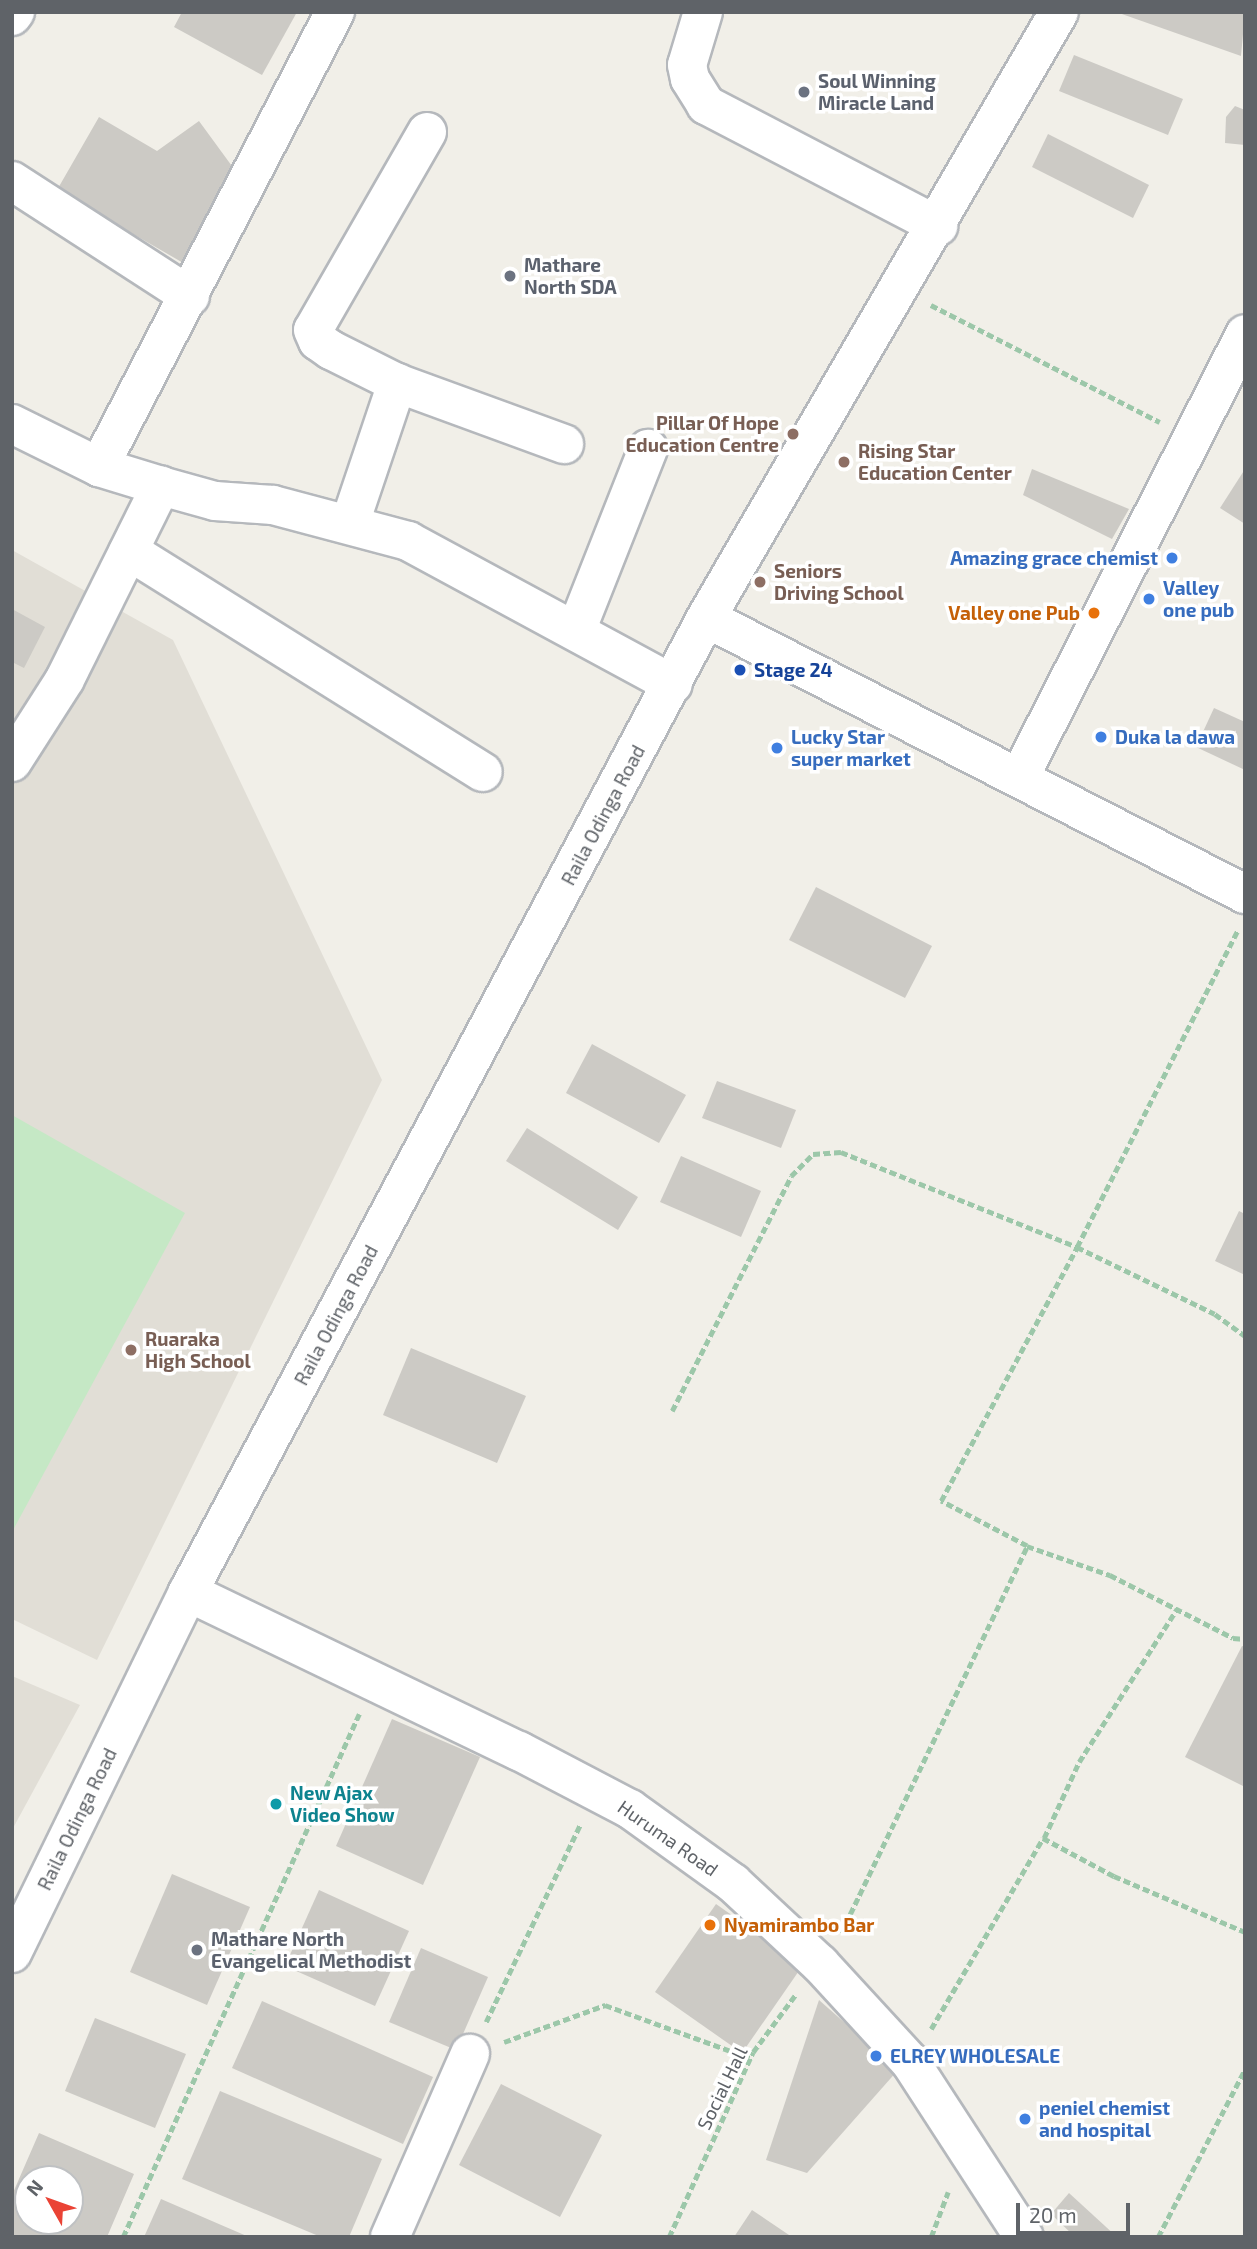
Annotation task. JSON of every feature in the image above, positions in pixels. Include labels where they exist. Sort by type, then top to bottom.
[{"type":"street","points":[[99,467],[335,12]]},
{"type":"street","points":[[703,12],[687,65],[690,79],[706,105],[938,226]]},
{"type":"street","name":"Raila Odinga Road","points":[[12,1952],[188,1592],[706,618],[938,226],[1059,12]]},
{"type":"street","points":[[427,132],[313,330],[325,345],[397,383],[564,444]]},
{"type":"street","points":[[12,181],[190,296]]},
{"type":"street","points":[[1019,778],[1245,334]]},
{"type":"street","points":[[349,523],[397,383]]},
{"type":"street","points":[[12,424],[99,467],[161,486],[215,501],[273,505],[349,523],[408,541],[673,684]]},
{"type":"street","points":[[576,631],[648,449]]},
{"type":"street","points":[[12,762],[65,679],[161,486]]},
{"type":"street","points":[[129,551],[483,772]]},
{"type":"street","points":[[706,618],[1245,894]]},
{"type":"street","name":"Huruma Road","points":[[188,1592],[630,1809],[733,1884],[817,1961],[911,2063],[1024,2237]]},
{"type":"street","points":[[390,2237],[470,2054]]},
{"type":"path","points":[[901,289],[1192,438]]},
{"type":"path","points":[[1245,916],[1077,1247],[942,1501],[1027,1546],[1110,1575],[1233,1638],[1245,1639]]},
{"type":"path","points":[[672,1411],[791,1176],[813,1154],[841,1152],[1077,1247],[1215,1314],[1245,1336]]},
{"type":"path","points":[[843,1931],[1027,1546]]},
{"type":"path","points":[[911,2063],[1044,1838],[1079,1762],[1177,1609]]},
{"type":"path","points":[[123,2237],[374,1681]]},
{"type":"path","points":[[470,2054],[596,1791]]},
{"type":"path","points":[[1044,1838],[1114,1876],[1245,1932]]},
{"type":"path","name":"Social Hall","points":[[669,2237],[750,2058],[817,1961]]},
{"type":"path","points":[[470,2054],[606,2005],[750,2058]]},
{"type":"path","points":[[1158,2237],[1245,2069]]},
{"type":"shaded area","name":"Ruaraka High School","points":[[12,550],[173,640],[382,1080],[97,1660],[12,1619]]},
{"type":"shaded area","points":[[12,1676],[80,1705],[12,1830]]},
{"type":"green space","points":[[12,1115],[185,1213],[12,1532]]},
{"type":"building","points":[[182,12],[297,12],[262,75],[174,27]]},
{"type":"building","points":[[1119,12],[1245,12],[1241,56],[1119,13]]},
{"type":"building","points":[[1074,55],[1183,99],[1168,135],[1059,91]]},
{"type":"building","points":[[1235,106],[1245,110],[1245,145],[1225,143],[1226,117]]},
{"type":"building","points":[[99,117],[157,151],[199,121],[237,173],[185,264],[57,190]]},
{"type":"building","points":[[1048,134],[1149,185],[1133,218],[1032,167]]},
{"type":"building","points":[[1032,469],[1129,509],[1112,539],[1023,495]]},
{"type":"building","points":[[1245,469],[1245,524],[1220,508]]},
{"type":"building","points":[[12,609],[45,627],[24,668],[12,662]]},
{"type":"building","points":[[1214,708],[1245,722],[1245,770],[1196,747]]},
{"type":"building","points":[[816,887],[932,946],[905,998],[789,940]]},
{"type":"building","points":[[592,1044],[686,1095],[659,1143],[566,1093]]},
{"type":"building","points":[[717,1081],[796,1110],[781,1148],[702,1118]]},
{"type":"building","points":[[527,1128],[638,1197],[618,1230],[506,1161]]},
{"type":"building","points":[[681,1156],[761,1191],[741,1237],[660,1202]]},
{"type":"building","points":[[1239,1211],[1245,1214],[1245,1275],[1215,1261]]},
{"type":"building","points":[[411,1348],[526,1396],[497,1463],[383,1415]]},
{"type":"building","points":[[1242,1646],[1245,1647],[1245,1787],[1185,1757]]},
{"type":"building","points":[[392,1719],[480,1757],[423,1885],[336,1846]]},
{"type":"building","points":[[172,1874],[250,1907],[207,2005],[130,1972]]},
{"type":"building","points":[[319,1890],[409,1931],[375,2006],[285,1966]]},
{"type":"building","points":[[716,1904],[803,1965],[742,2053],[655,1992]]},
{"type":"building","points":[[421,1948],[488,1977],[456,2050],[389,2022]]},
{"type":"building","points":[[819,2000],[898,2070],[807,2173],[766,2160]]},
{"type":"building","points":[[262,2001],[433,2077],[403,2144],[232,2068]]},
{"type":"building","points":[[95,2018],[186,2054],[155,2128],[65,2091]]},
{"type":"building","points":[[501,2084],[602,2135],[560,2217],[459,2165]]},
{"type":"building","points":[[220,2091],[382,2159],[349,2237],[321,2237],[182,2179]]},
{"type":"building","points":[[39,2133],[134,2174],[107,2237],[12,2237],[14,2190],[14,2235],[84,2235],[84,2165],[25,2165]]},
{"type":"building","points":[[1069,2193],[1117,2237],[1075,2237],[1051,2214]]},
{"type":"building","points":[[161,2199],[249,2237],[144,2237]]},
{"type":"building","points":[[752,2210],[792,2237],[734,2237]]},
{"type":"place","name":"Soul Winning Miracle Land","points":[[804,92]]},
{"type":"place","name":"Mathare North SDA","points":[[510,276]]},
{"type":"place","name":"Pillar Of Hope Education Centre","points":[[793,434]]},
{"type":"place","name":"Rising Star Education Center","points":[[844,462]]},
{"type":"place","name":"Amazing grace chemist","points":[[1172,558]]},
{"type":"place","name":"Seniors Driving School","points":[[760,582]]},
{"type":"place","name":"Valley one pub","points":[[1149,599]]},
{"type":"place","name":"Valley one Pub","points":[[1094,613]]},
{"type":"place","name":"Stage 24","points":[[740,670]]},
{"type":"place","name":"Duka la dawa","points":[[1101,737]]},
{"type":"place","name":"Lucky Star super market","points":[[777,748]]},
{"type":"place","name":"Ruaraka High School","points":[[131,1350]]},
{"type":"place","name":"New Ajax Video Show","points":[[276,1804]]},
{"type":"place","name":"Nyamirambo Bar","points":[[710,1925]]},
{"type":"place","name":"Mathare North Evangelical Methodist","points":[[197,1950]]},
{"type":"place","name":"ELREY WHOLESALE","points":[[876,2056]]},
{"type":"place","name":"peniel chemist and hospital","points":[[1025,2119]]}]
